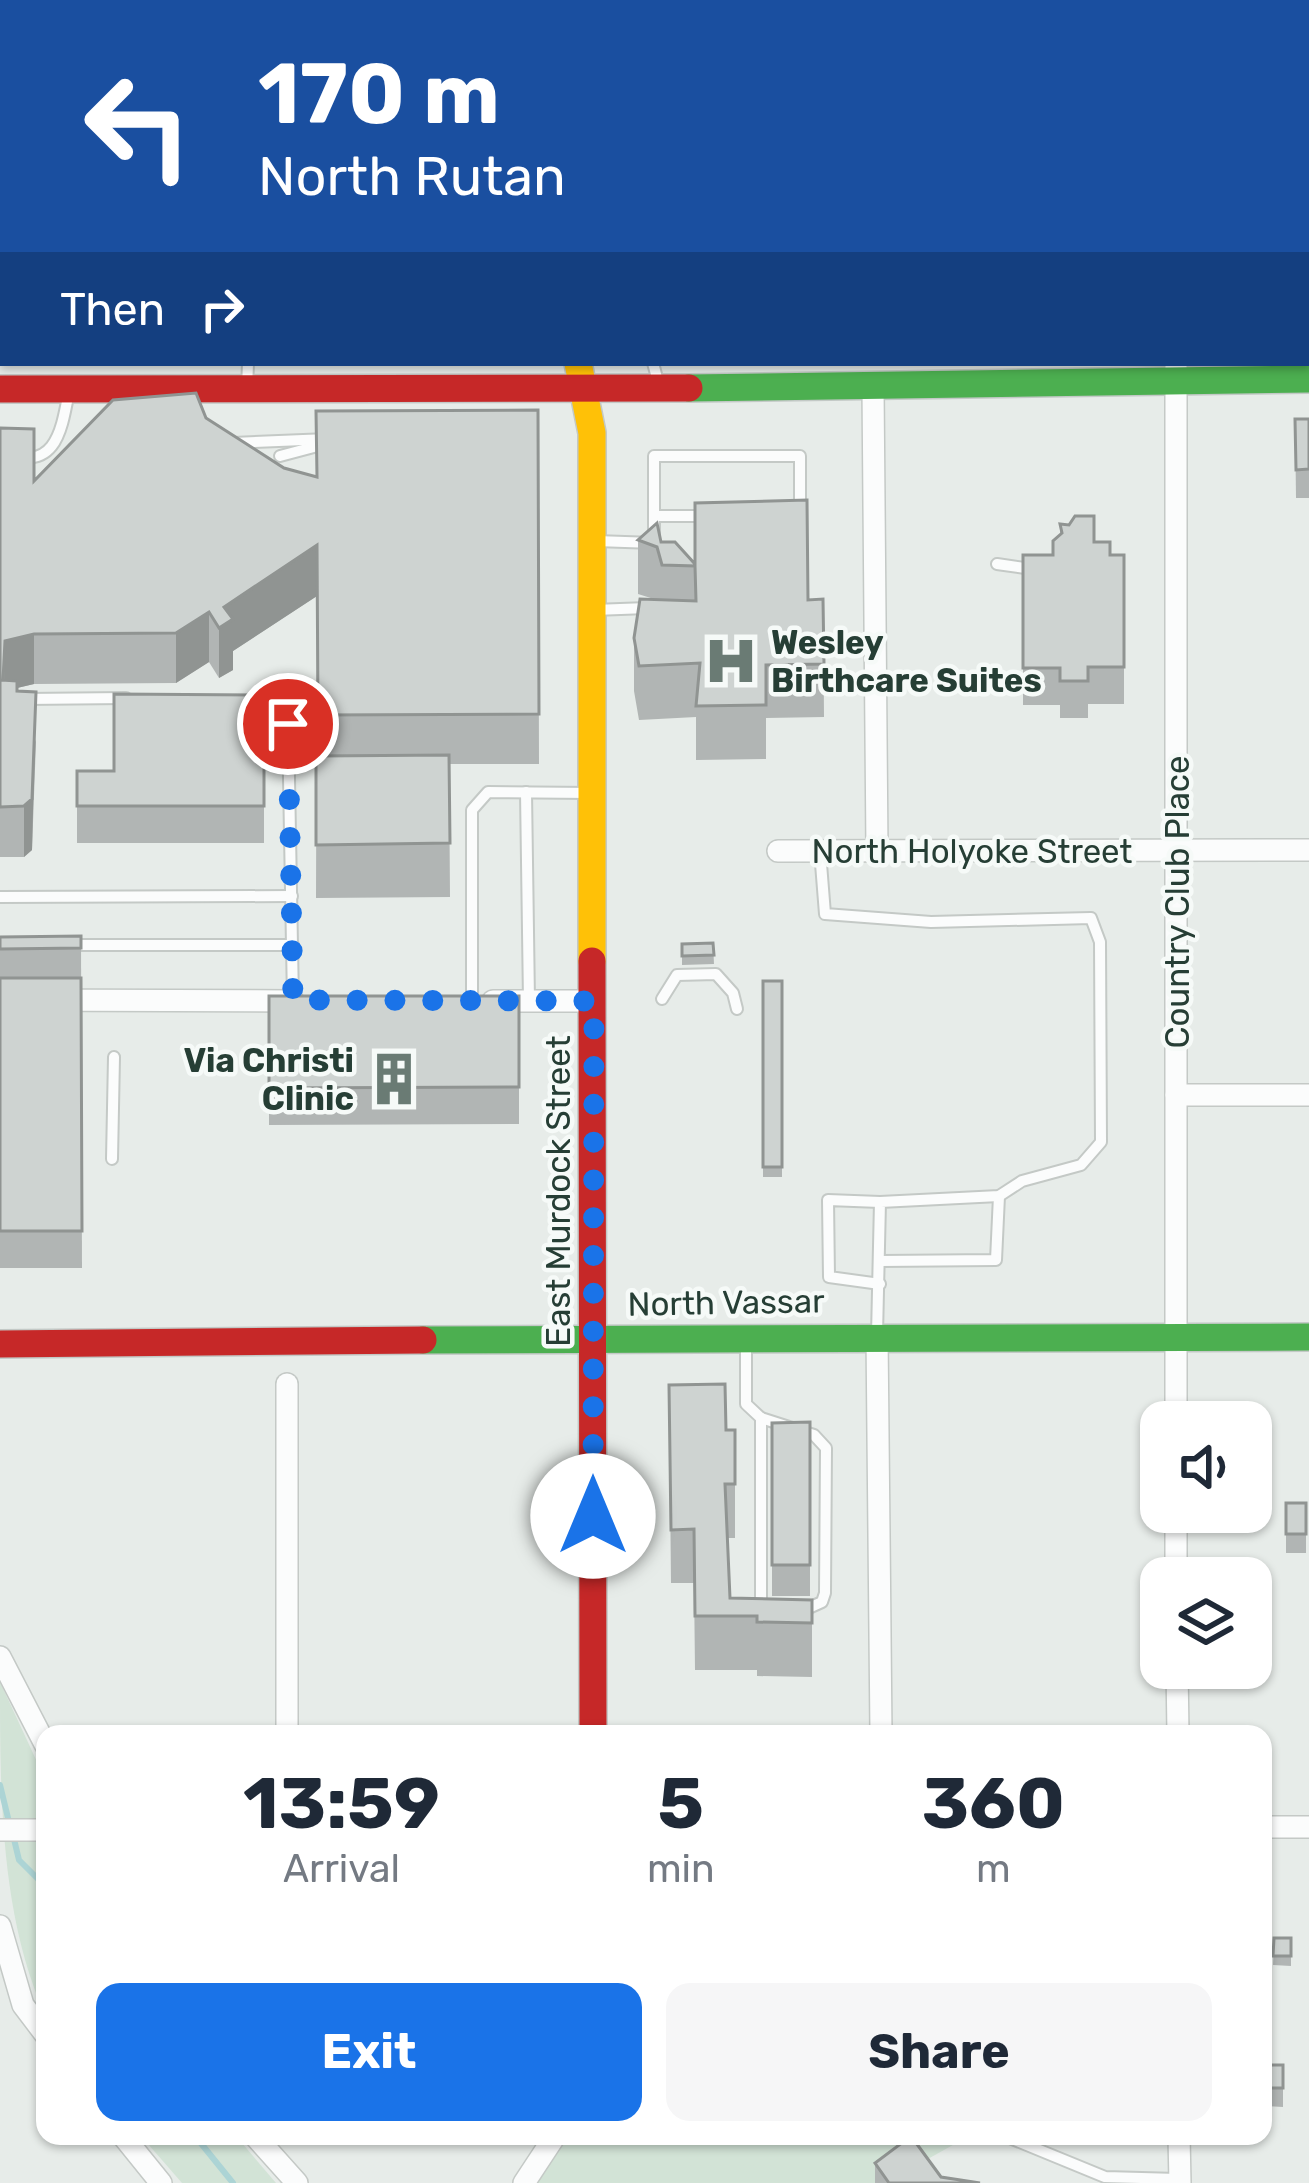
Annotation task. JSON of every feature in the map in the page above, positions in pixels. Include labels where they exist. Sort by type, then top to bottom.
[{"type":"street","points":[[0,389],[179,397],[247,376],[384,396],[578,376],[873,387],[1176,373],[1301,374]]},
{"type":"street","name":"Country Club Place","points":[[1176,373],[1176,1401]]},
{"type":"street","name":"East Murdock Street","points":[[578,376],[592,433],[593,1725]]},
{"type":"street","points":[[873,387],[877,850]]},
{"type":"street","name":"North Holyoke Street","points":[[778,851],[1309,850]]},
{"type":"street","points":[[0,1000],[304,1000]]},
{"type":"street","points":[[461,1001],[594,1001]]},
{"type":"street","points":[[1176,1095],[1309,1095]]},
{"type":"street","points":[[877,1335],[881,1725]]},
{"type":"street","name":"North Vassar","points":[[0,1344],[877,1335],[1309,1337]]},
{"type":"street","points":[[287,1384],[287,1725]]},
{"type":"street","points":[[0,1657],[36,1727]]},
{"type":"street","points":[[1177,1689],[1178,1725]]},
{"type":"street","points":[[1272,1827],[1309,1827]]},
{"type":"street","points":[[0,1926],[23,2005],[36,2022]]},
{"type":"street","points":[[130,2145],[161,2183]]},
{"type":"street","points":[[263,2145],[297,2183]]},
{"type":"street","points":[[524,2183],[549,2145]]},
{"type":"street","points":[[1180,2145],[1180,2181]]},
{"type":"lane","points":[[0,452],[18,459],[43,455],[58,442],[70,389]]},
{"type":"lane","points":[[280,456],[314,451],[349,427]]},
{"type":"lane","points":[[245,456],[221,447],[238,441],[335,439]]},
{"type":"lane","points":[[654,543],[654,456],[800,456],[800,516],[780,516]]},
{"type":"lane","points":[[654,516],[717,516]]},
{"type":"lane","points":[[593,540],[654,543],[666,553]]},
{"type":"lane","points":[[997,564],[1053,568]]},
{"type":"lane","points":[[593,610],[650,607]]},
{"type":"lane","points":[[237,697],[274,700],[288,724],[292,945],[304,1000]]},
{"type":"lane","points":[[15,699],[148,698]]},
{"type":"lane","points":[[461,1001],[472,810],[488,792],[593,793]]},
{"type":"lane","points":[[526,793],[529,1001]]},
{"type":"lane","points":[[820,850],[825,914],[931,922],[1091,918],[1100,942],[1101,1142],[1081,1165],[1022,1181],[999,1196],[828,1200],[829,1277],[880,1284]]},
{"type":"lane","points":[[0,897],[292,896]]},
{"type":"lane","points":[[45,945],[292,945]]},
{"type":"lane","points":[[662,999],[676,975],[716,974],[733,993],[737,1010]]},
{"type":"lane","points":[[112,1160],[114,1057]]},
{"type":"lane","points":[[880,1261],[996,1260],[999,1196]]},
{"type":"lane","points":[[877,1335],[880,1202]]},
{"type":"lane","points":[[746,1337],[746,1404],[761,1418],[814,1435],[826,1448],[825,1593],[822,1602],[799,1612],[761,1604],[761,1418]]},
{"type":"lane","points":[[1025,2145],[1068,2165],[1133,2182],[1180,2181]]},
{"type":"lane","points":[[1066,2183],[1068,2165]]},
{"type":"green space","points":[[0,1682],[36,1760],[36,1992],[11,1895],[2,1809]]},
{"type":"green space","points":[[149,2145],[244,2145],[276,2183],[182,2183]]},
{"type":"green space","points":[[560,2145],[953,2145],[885,2183],[537,2183]]},
{"type":"building","points":[[196,393],[206,418],[284,468],[317,477],[316,411],[538,410],[539,714],[318,715],[317,545],[224,607],[233,619],[219,628],[209,612],[176,633],[34,634],[5,641],[3,680],[17,681],[17,691],[36,692],[32,799],[24,806],[0,807],[0,428],[34,429],[34,481],[113,400]]},
{"type":"building","points":[[1295,419],[1309,419],[1309,469],[1296,470]]},
{"type":"building","points":[[807,500],[808,600],[823,599],[824,664],[766,665],[766,705],[696,706],[700,663],[639,666],[634,638],[640,599],[696,601],[695,566],[662,565],[657,547],[638,540],[657,523],[661,542],[675,542],[695,564],[695,503]]},
{"type":"building","points":[[1075,516],[1094,516],[1094,542],[1110,542],[1110,555],[1124,555],[1124,667],[1088,667],[1088,681],[1060,681],[1060,668],[1023,668],[1023,555],[1053,555],[1053,541],[1062,533],[1060,524],[1069,525]]},
{"type":"building","points":[[114,694],[264,695],[264,806],[77,806],[77,771],[114,771]]},
{"type":"building","points":[[449,755],[450,843],[316,845],[316,756]]},
{"type":"building","points":[[81,936],[81,948],[0,949],[0,937]]},
{"type":"building","points":[[713,943],[714,955],[682,956],[682,944]]},
{"type":"building","points":[[0,978],[81,978],[82,1231],[0,1231]]},
{"type":"building","points":[[763,981],[782,981],[782,1167],[763,1167]]},
{"type":"building","points":[[269,996],[519,996],[519,1087],[269,1088]]},
{"type":"building","points":[[725,1384],[726,1430],[735,1430],[735,1484],[725,1484],[730,1598],[812,1600],[812,1623],[757,1622],[757,1616],[695,1616],[694,1529],[671,1530],[669,1385]]},
{"type":"building","points":[[810,1422],[810,1565],[772,1565],[772,1423]]},
{"type":"building","points":[[1286,1503],[1306,1503],[1306,1534],[1286,1534]]},
{"type":"building","points":[[1274,1938],[1291,1938],[1291,1956],[1273,1956]]},
{"type":"building","points":[[1272,2065],[1283,2065],[1283,2088],[1272,2088]]},
{"type":"building","points":[[899,2145],[918,2145],[941,2177],[980,2183],[889,2183],[875,2163]]},
{"type":"waterway","points":[[0,1785],[9,1822]]},
{"type":"waterway","points":[[13,1835],[19,1860],[36,1877]]},
{"type":"waterway","points":[[202,2145],[233,2183]]},
{"type":"traffic: fast","points":[[689,388],[1309,379]]},
{"type":"traffic: fast","points":[[423,1340],[1309,1337]]},
{"type":"traffic: slow","points":[[579,366],[592,433],[592,961]]},
{"type":"traffic: jam","points":[[0,389],[689,388]]},
{"type":"traffic: jam","points":[[592,961],[593,1725]]},
{"type":"traffic: jam","points":[[0,1344],[423,1340]]},
{"type":"place","name":"Wesley Birthcare Suites","points":[[731,661]]},
{"type":"place","name":"Via Christi Clinic","points":[[394,1079]]},
{"type":"route","points":[[288,724],[293,1000],[594,1001],[593,1516]]}]
